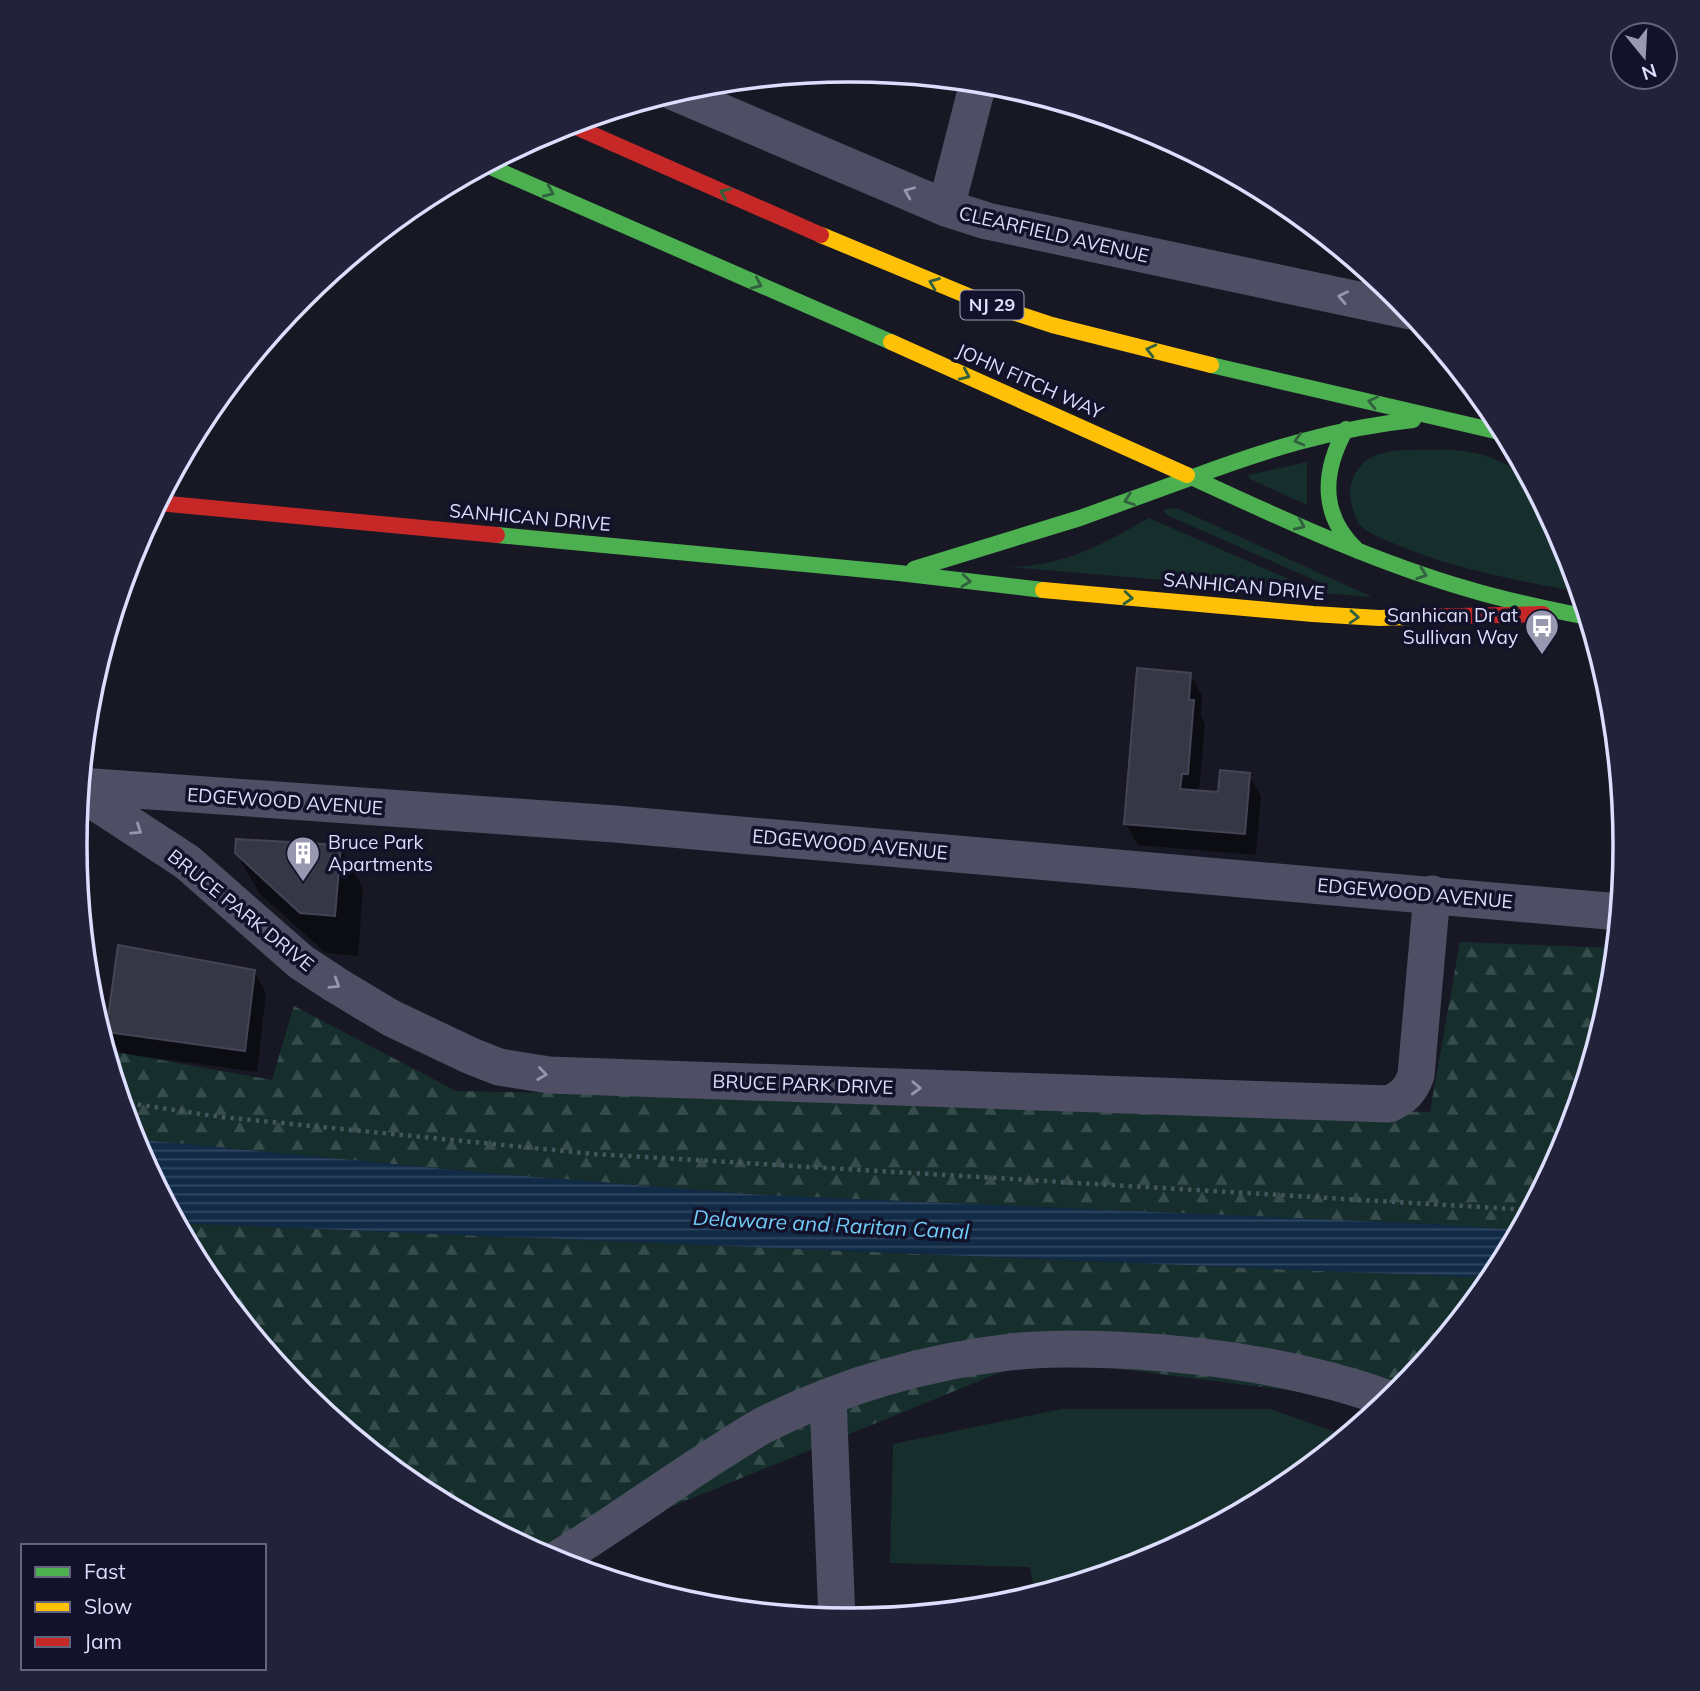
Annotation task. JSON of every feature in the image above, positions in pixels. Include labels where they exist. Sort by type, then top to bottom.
[{"type":"main road","name":"NJ 29","points":[[584,131],[875,259],[985,303],[1052,325],[1490,430]]},
{"type":"main road","name":"JOHN FITCH WAY","points":[[496,170],[1358,551],[1457,587],[1564,613]]},
{"type":"main road","name":"SANHICAN DRIVE","points":[[899,573],[1080,518],[1300,439],[1384,423],[1439,418]]},
{"type":"main road","points":[[1346,429],[1333,451],[1330,472],[1331,504],[1342,536],[1358,551]]},
{"type":"main road","name":"SANHICAN DRIVE","points":[[167,504],[899,573],[1060,592],[1379,618],[1564,613],[1577,615]]},
{"type":"street","points":[[946,208],[975,93]]},
{"type":"street","name":"CLEARFIELD AVENUE","points":[[691,99],[946,208],[987,221],[1391,307]]},
{"type":"street","name":"EDGEWOOD AVENUE","points":[[89,787],[629,825],[1610,911]]},
{"type":"street","name":"BRUCE PARK DRIVE","points":[[88,797],[187,862],[301,962],[336,985],[391,1018],[471,1056],[499,1066],[549,1075],[1389,1104],[1402,1098],[1413,1085],[1416,1075],[1432,894]]},
{"type":"street","points":[[566,1554],[761,1427],[828,1398],[887,1377],[940,1364],[1010,1352],[1061,1348],[1183,1353],[1286,1370],[1379,1395]]},
{"type":"street","points":[[828,1398],[837,1608]]},
{"type":"path","points":[[132,1104],[221,1117],[594,1154],[1521,1209]]},
{"type":"green space","points":[[1400,450],[1453,450],[1477,453],[1514,469],[1535,508],[1569,590],[1461,567],[1380,538],[1363,528],[1355,516],[1351,484],[1354,475],[1364,463],[1384,453]]},
{"type":"green space","points":[[1307,462],[1307,505],[1250,479],[1248,475]]},
{"type":"green space","points":[[1169,508],[1179,509],[1372,597],[1324,593],[1319,582],[1169,516],[1163,511]]},
{"type":"green space","points":[[1149,518],[1309,588],[1304,592],[1009,567],[1066,558],[1098,545]]},
{"type":"green space","points":[[1460,942],[1607,948],[1599,994],[1573,1091],[1535,1183],[1510,1229],[761,1195],[498,1174],[146,1140],[116,1052],[272,1080],[294,1006],[456,1091],[1430,1112]]},
{"type":"green space","points":[[187,1223],[1480,1277],[1424,1349],[1373,1401],[1035,1358],[561,1552],[512,1530],[426,1480],[385,1451],[347,1419],[310,1385],[244,1310],[215,1270]]},
{"type":"green space","points":[[1062,1409],[1270,1409],[1337,1432],[1274,1480],[1188,1530],[1142,1551],[1033,1586],[1030,1567],[890,1563],[893,1444]]},
{"type":"water","name":"Delaware and Raritan Canal","points":[[146,1140],[498,1174],[761,1195],[1510,1229],[1480,1277],[187,1223]]},
{"type":"building","points":[[1137,668],[1191,673],[1189,700],[1194,700],[1188,774],[1182,774],[1180,789],[1218,792],[1220,770],[1250,773],[1245,834],[1124,824]]},
{"type":"building","name":"Bruce Park Apartments","points":[[236,839],[341,845],[335,916],[300,913],[235,853]]},
{"type":"building","points":[[118,945],[255,970],[245,1051],[110,1033],[108,1021]]},
{"type":"traffic: fast","points":[[496,170],[891,342]]},
{"type":"traffic: fast","points":[[1211,365],[1490,430]]},
{"type":"traffic: fast","points":[[1193,477],[1301,441],[1356,428],[1413,420]]},
{"type":"traffic: fast","points":[[1346,429],[1332,461],[1329,493],[1337,523],[1358,551]]},
{"type":"traffic: fast","points":[[1187,475],[1325,537],[1432,578],[1577,615]]},
{"type":"traffic: fast","points":[[914,569],[1080,518],[1193,477]]},
{"type":"traffic: fast","points":[[497,535],[899,573],[1043,590]]},
{"type":"traffic: slow","points":[[821,235],[985,303],[1052,325],[1211,365]]},
{"type":"traffic: slow","points":[[891,342],[1187,475]]},
{"type":"traffic: slow","points":[[1043,590],[1313,614],[1413,617]]},
{"type":"traffic: jam","points":[[584,131],[821,235]]},
{"type":"traffic: jam","points":[[167,504],[497,535]]},
{"type":"traffic: jam","points":[[1413,617],[1543,614]]},
{"type":"place","name":"Sanhican Dr at Sullivan Way","points":[[1542,656]]},
{"type":"place","name":"Bruce Park Apartments","points":[[303,883]]}]
